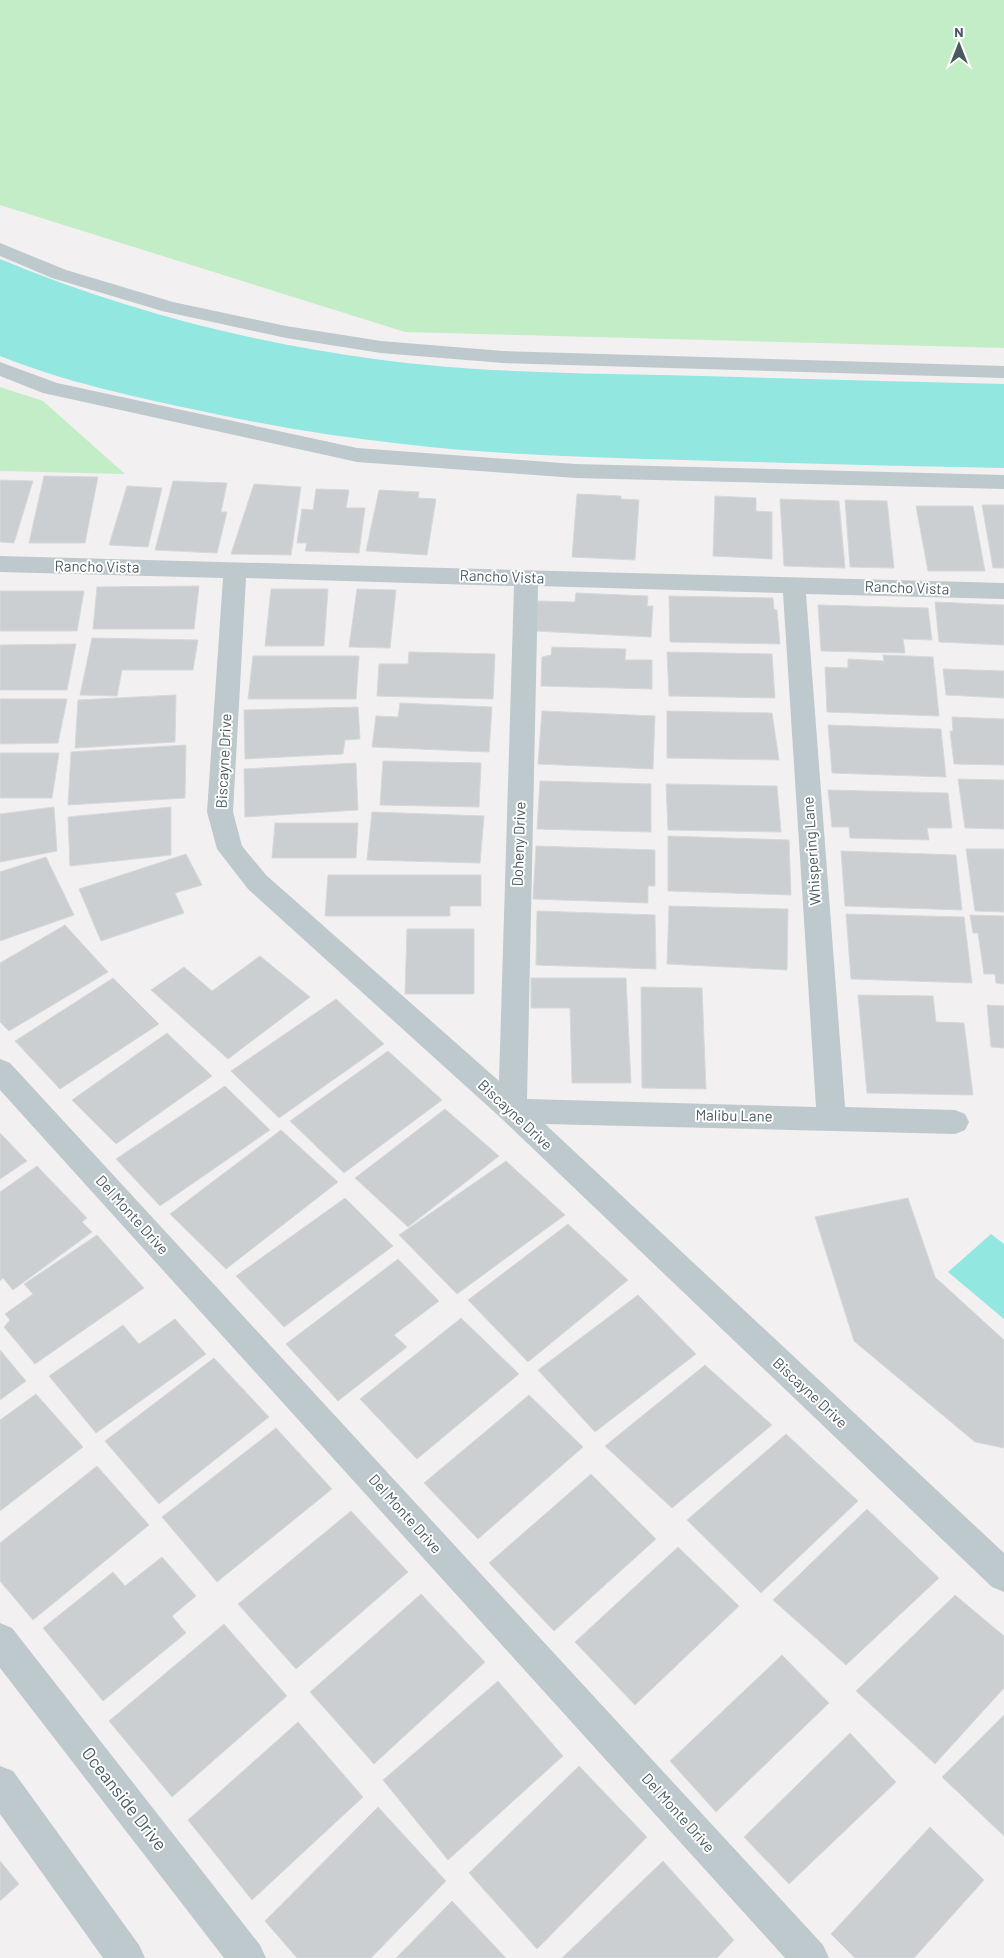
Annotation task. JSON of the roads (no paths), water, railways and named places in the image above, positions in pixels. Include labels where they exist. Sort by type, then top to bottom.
[{"type":"lane","points":[[0,249],[59,274],[169,307],[286,332],[382,347],[503,357],[1004,372]]},
{"type":"lane","points":[[0,368],[50,388],[357,455],[575,471],[1004,482]]},
{"type":"lane","name":"Rancho Vista","points":[[0,564],[1004,591]]},
{"type":"lane","name":"Biscayne Drive","points":[[235,570],[220,812],[230,848],[257,882],[512,1111],[1004,1576]]},
{"type":"lane","name":"Doheny Drive","points":[[512,1111],[526,578]]},
{"type":"lane","name":"Whispering Lane","points":[[794,585],[831,1118]]},
{"type":"lane","name":"Del Monte Drive","points":[[0,1071],[810,1958]]},
{"type":"lane","name":"Malibu Lane","points":[[512,1111],[956,1122]]},
{"type":"lane","name":"Oceanside Drive","points":[[0,1640],[247,1958]]},
{"type":"lane","points":[[0,1784],[126,1958]]},
{"type":"water","points":[[0,259],[90,293],[184,321],[280,344],[375,359],[446,367],[518,371],[1004,384],[1004,468],[578,457],[508,453],[438,448],[354,438],[230,417],[102,388],[50,374],[0,356]]},
{"type":"water","points":[[991,1234],[1004,1244],[1004,1319],[948,1272]]}]
